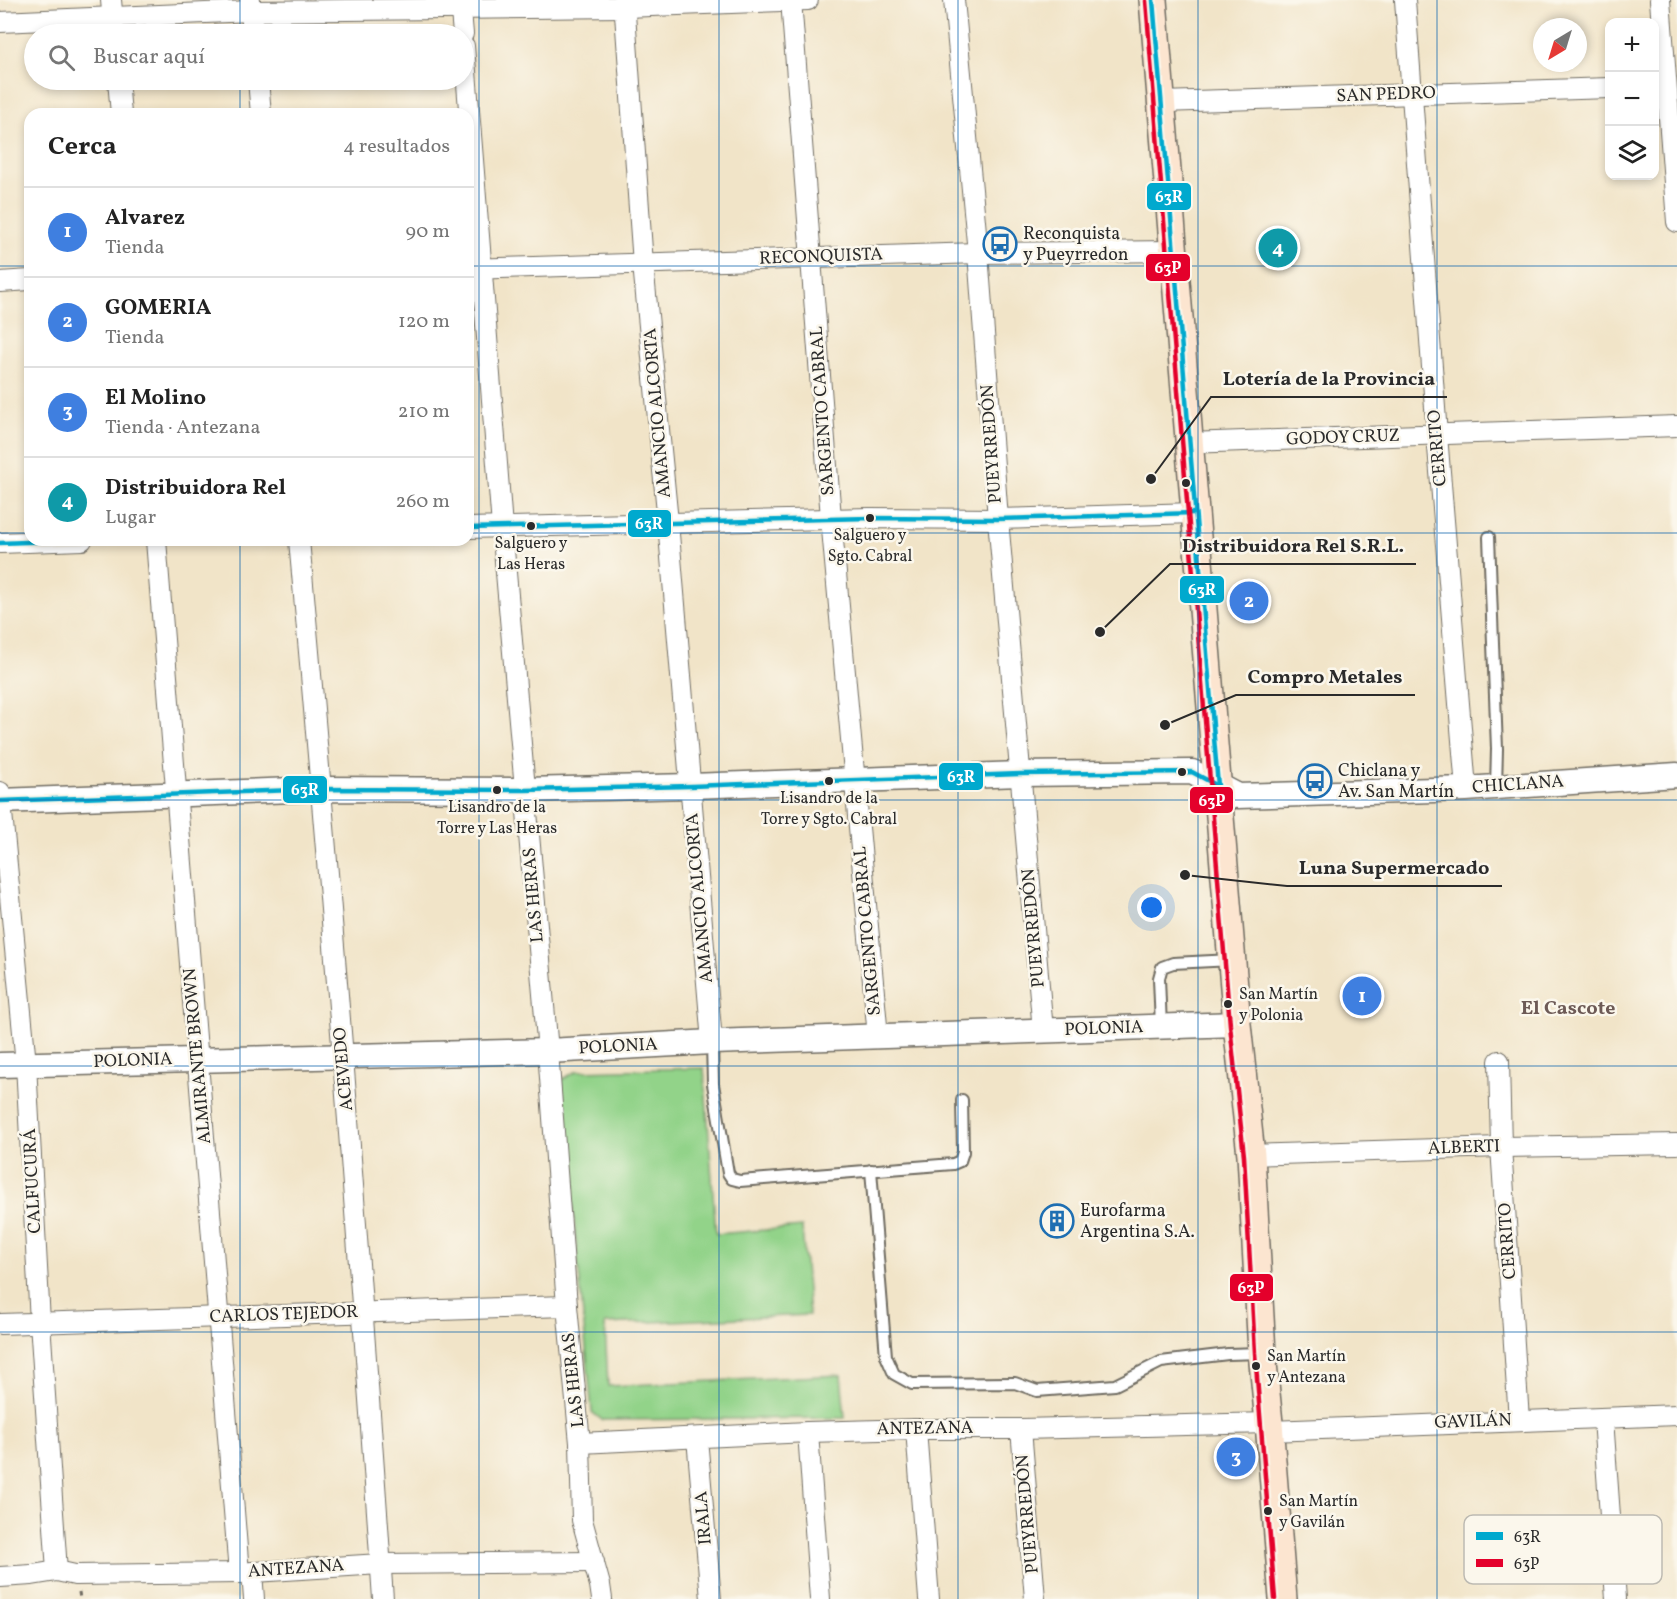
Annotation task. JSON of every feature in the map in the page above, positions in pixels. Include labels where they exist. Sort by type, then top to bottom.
[{"type":"main road","points":[[1153,0],[1237,1024],[1251,1155],[1262,1353],[1283,1599]]},
{"type":"street","name":"SARGENTO CABRAL","points":[[791,0],[831,519],[878,1037]]},
{"type":"street","points":[[0,22],[113,17],[250,6],[625,4],[808,0]]},
{"type":"street","name":"PUEYRREDÓN","points":[[954,0],[978,253],[998,519],[1043,1031]]},
{"type":"street","name":"CERRITO","points":[[1405,0],[1466,789]]},
{"type":"street","points":[[1660,0],[1677,222]]},
{"type":"street","points":[[460,4],[462,24]]},
{"type":"street","name":"AMANCIO ALCORTA","points":[[625,4],[643,264],[668,522],[712,1042]]},
{"type":"street","points":[[250,6],[252,24]]},
{"type":"street","name":"SAN PEDRO","points":[[1162,102],[1605,88]]},
{"type":"street","points":[[119,90],[120,108]]},
{"type":"street","points":[[259,90],[260,108]]},
{"type":"street","name":"LAS HERAS","points":[[466,90],[467,108]]},
{"type":"street","name":"RECONQUISTA","points":[[474,269],[812,257],[1174,251]]},
{"type":"street","name":"LAS HERAS","points":[[474,269],[502,527],[548,1051],[567,1306],[580,1443],[582,1520],[602,1599]]},
{"type":"street","points":[[0,282],[24,280]]},
{"type":"street","name":"GODOY CRUZ","points":[[1188,443],[1677,426]]},
{"type":"street","points":[[474,528],[870,518],[998,519],[1194,513]]},
{"type":"street","points":[[0,543],[24,542]]},
{"type":"street","name":"ALMIRANTE BROWN","points":[[156,546],[219,1317],[246,1572],[254,1599]]},
{"type":"street","name":"ACEVEDO","points":[[300,546],[344,1056],[383,1599]]},
{"type":"street","name":"CHICLANA","points":[[0,801],[321,789],[691,786],[1020,774],[1192,772],[1238,796],[1466,789],[1677,775]]},
{"type":"street","name":"CALFUCURÁ","points":[[0,792],[26,1064],[57,1571]]},
{"type":"street","name":"POLONIA","points":[[0,1065],[548,1051],[712,1042],[1237,1024]]},
{"type":"street","name":"CERRITO","points":[[1499,1061],[1501,1147],[1519,1420]]},
{"type":"street","name":"ALBERTI","points":[[1251,1155],[1677,1144]]},
{"type":"street","name":"CARLOS TEJEDOR","points":[[0,1323],[567,1306]]},
{"type":"street","name":"GAVILÁN","points":[[1270,1427],[1603,1419],[1677,1415]]},
{"type":"street","points":[[1603,1419],[1610,1515]]},
{"type":"street","name":"ANTEZANA","points":[[580,1443],[916,1429],[1270,1427]]},
{"type":"street","points":[[916,1429],[929,1599]]},
{"type":"street","name":"PUEYRREDÓN","points":[[1021,1429],[1035,1599]]},
{"type":"street","points":[[808,1432],[820,1599]]},
{"type":"street","name":"IRALA","points":[[697,1438],[711,1599]]},
{"type":"street","name":"ANTEZANA","points":[[0,1577],[57,1571],[75,1575],[246,1572],[380,1564],[594,1562]]},
{"type":"street","points":[[1615,1584],[1616,1599]]},
{"type":"lane","points":[[1489,537],[1497,749],[1496,787]]},
{"type":"lane","points":[[1161,1028],[1158,978],[1162,967],[1173,963],[1232,960]]},
{"type":"lane","points":[[712,1042],[713,1084],[728,1173],[732,1179],[740,1181],[953,1164],[960,1161],[963,1152],[962,1100]]},
{"type":"lane","points":[[871,1170],[886,1356],[894,1374],[912,1384],[1016,1383],[1037,1391],[1115,1385],[1161,1362],[1228,1354],[1262,1353]]},
{"type":"green space","points":[[704,1068],[716,1234],[802,1227],[809,1315],[605,1324],[608,1386],[841,1375],[845,1418],[602,1420],[592,1412],[561,1080],[577,1071]]},
{"type":"transit line","name":"63R","points":[[1153,0],[1218,786]]},
{"type":"transit line","name":"63P","points":[[1146,1],[1230,1025],[1244,1156],[1255,1353],[1275,1599]]},
{"type":"transit line","name":"63R","points":[[474,528],[870,518],[998,519],[1194,513]]},
{"type":"transit line","name":"63R","points":[[0,543],[24,542]]},
{"type":"transit line","name":"63R","points":[[0,801],[321,789],[525,790],[1020,774],[1192,772],[1218,786]]},
{"type":"place","name":"Reconquista y Pueyrredon","points":[[1000,244]]},
{"type":"place","name":"Distribuidora Rel","points":[[1278,248]]},
{"type":"place","name":"Lotería de la Provincia","points":[[1151,479]]},
{"type":"place","name":"Salguero y Sgto. Cabral","points":[[870,518]]},
{"type":"place","name":"Salguero y Las Heras","points":[[531,526]]},
{"type":"place","name":"GOMERIA","points":[[1249,601]]},
{"type":"place","name":"Distribuidora Rel S.R.L.","points":[[1100,632]]},
{"type":"place","name":"Compro Metales","points":[[1165,725]]},
{"type":"place","name":"Lisandro de la Torre y Sgto. Cabral","points":[[829,781]]},
{"type":"place","name":"Chiclana y Av. San Martín","points":[[1315,781]]},
{"type":"place","name":"Lisandro de la Torre y Las Heras","points":[[497,790]]},
{"type":"place","name":"Luna Supermercado","points":[[1185,875]]},
{"type":"place","name":"Alvarez","points":[[1362,996]]},
{"type":"place","name":"San Martín y Polonia","points":[[1228,1004]]},
{"type":"place","name":"Eurofarma Argentina S.A.","points":[[1057,1221]]},
{"type":"place","name":"San Martín y Antezana","points":[[1256,1366]]},
{"type":"place","name":"El Molino","points":[[1236,1457]]},
{"type":"place","name":"San Martín y Gavilán","points":[[1268,1511]]},
{"type":"district","name":"El Cascote","points":[[1568,1009]]}]
